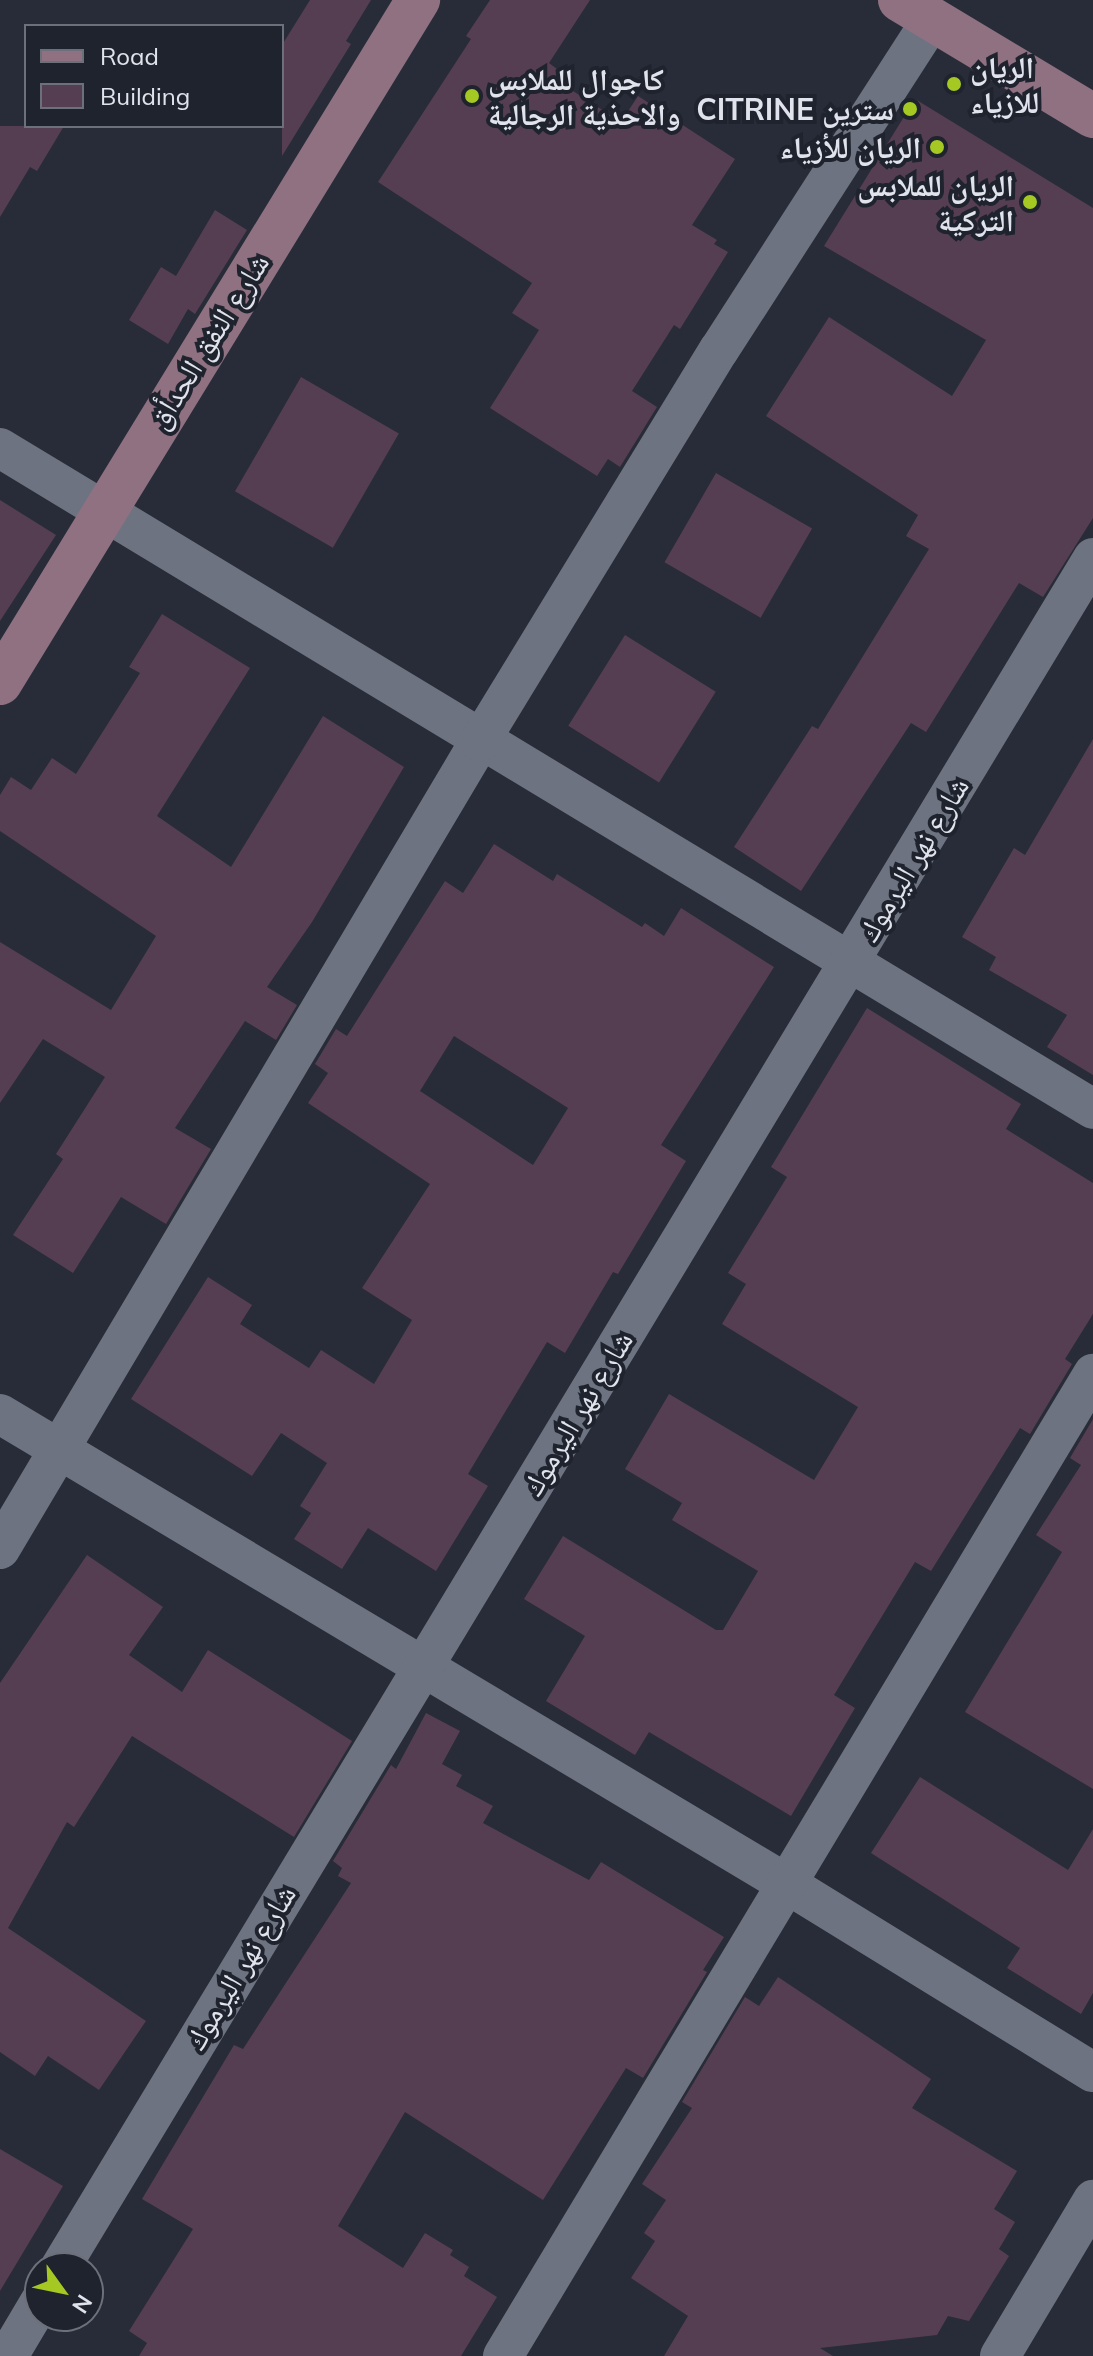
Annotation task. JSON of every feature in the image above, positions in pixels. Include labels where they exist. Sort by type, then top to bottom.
[{"type":"main road","name":"شارع النفق الحدأق","points":[[0,683],[418,0]]},
{"type":"main road","points":[[910,6],[1093,116]]},
{"type":"street","points":[[0,1549],[480,741],[719,350],[910,6]]},
{"type":"street","points":[[0,448],[1093,1109]]},
{"type":"street","name":"شارع نهر اليرموك","points":[[70,2252],[1093,558]]},
{"type":"street","points":[[503,2356],[1093,1374]]},
{"type":"street","points":[[0,1414],[787,1884],[1093,2072]]},
{"type":"street","points":[[1000,2356],[1093,2200]]},
{"type":"street","points":[[8,2356],[24,2329]]},
{"type":"building","points":[[310,0],[371,0],[346,41],[351,44],[282,156],[284,128],[284,42]]},
{"type":"building","points":[[490,0],[590,0],[549,63],[561,72],[556,80],[621,122],[638,96],[735,159],[692,225],[717,240],[714,244],[728,252],[680,329],[674,325],[632,391],[657,407],[620,467],[608,459],[597,476],[490,408],[539,330],[512,313],[532,283],[378,182],[471,39],[466,36]]},
{"type":"building","points":[[915,99],[1093,208],[1093,518],[1043,597],[1019,583],[926,732],[911,723],[801,891],[734,847],[812,726],[818,729],[929,549],[906,536],[918,515],[766,416],[829,317],[952,396],[986,340],[824,246]]},
{"type":"building","points":[[0,126],[63,128],[37,171],[30,167],[0,217]]},
{"type":"building","points":[[215,210],[247,230],[195,314],[188,309],[168,344],[129,320],[161,267],[176,276]]},
{"type":"building","points":[[301,377],[399,434],[333,548],[235,491]]},
{"type":"building","points":[[716,473],[812,528],[761,618],[664,562]]},
{"type":"building","points":[[0,500],[56,535],[0,621]]},
{"type":"building","points":[[162,614],[250,668],[157,816],[231,867],[323,716],[404,767],[312,922],[267,987],[297,1005],[276,1040],[245,1021],[175,1128],[211,1149],[166,1224],[121,1197],[73,1273],[13,1235],[63,1159],[56,1154],[105,1077],[43,1039],[0,1103],[0,942],[111,1010],[156,936],[0,831],[0,795],[11,777],[31,790],[52,758],[76,774],[140,673],[129,667]]},
{"type":"building","points":[[625,635],[716,692],[659,782],[568,726]]},
{"type":"building","points":[[1093,739],[1093,1075],[1047,1047],[1067,1015],[989,970],[996,957],[962,937],[1014,848],[1025,855]]},
{"type":"building","points":[[494,844],[553,881],[557,874],[642,927],[645,923],[664,936],[681,908],[774,967],[661,1145],[686,1161],[618,1274],[613,1272],[565,1353],[547,1342],[468,1474],[488,1486],[436,1571],[368,1528],[342,1569],[294,1539],[311,1513],[300,1506],[327,1463],[281,1433],[252,1476],[131,1399],[208,1277],[252,1305],[240,1324],[309,1368],[321,1350],[374,1384],[412,1320],[362,1288],[430,1184],[308,1103],[328,1073],[315,1064],[336,1029],[347,1036],[445,881],[463,893]],"holes":[[[454,1036],[568,1108],[533,1165],[420,1091]]]},
{"type":"building","points":[[867,1008],[1021,1104],[1006,1129],[1093,1183],[1093,1314],[1065,1359],[1072,1364],[1030,1434],[1020,1428],[931,1571],[915,1562],[834,1695],[855,1708],[791,1816],[649,1732],[635,1755],[546,1701],[585,1636],[524,1599],[563,1536],[716,1630],[723,1630],[758,1571],[672,1520],[682,1503],[625,1469],[669,1394],[814,1480],[858,1407],[722,1324],[746,1284],[728,1273],[787,1177],[771,1167]]},
{"type":"building","points":[[1093,1419],[1093,1789],[965,1712],[1062,1552],[1036,1535],[1081,1465],[1070,1458]]},
{"type":"building","points":[[87,1555],[163,1607],[129,1655],[182,1692],[208,1650],[352,1741],[294,1837],[132,1736],[74,1827],[67,1822],[8,1928],[146,2021],[99,2090],[48,2056],[35,2076],[0,2052],[0,1683]]},
{"type":"building","points":[[426,1713],[460,1731],[442,1764],[462,1775],[456,1786],[493,1806],[483,1823],[589,1880],[601,1862],[724,1937],[703,1970],[707,1972],[643,2078],[626,2068],[543,2200],[405,2112],[338,2226],[403,2268],[425,2233],[453,2250],[450,2255],[469,2267],[464,2276],[497,2297],[461,2356],[139,2356],[147,2343],[129,2331],[193,2229],[142,2199],[234,2045],[243,2049],[351,1883],[338,1876],[342,1868],[333,1861],[391,1765],[396,1769]]},
{"type":"building","points":[[920,1777],[1068,1870],[1093,1829],[1093,1993],[1081,2014],[1007,1968],[1020,1948],[871,1853]]},
{"type":"building","points":[[778,1977],[931,2079],[912,2108],[1017,2171],[994,2209],[1015,2222],[999,2249],[1009,2256],[969,2321],[948,2316],[937,2335],[820,2348],[833,2356],[664,2356],[688,2316],[631,2278],[655,2241],[644,2233],[666,2200],[642,2184],[692,2108],[682,2102],[745,1997],[759,2006]]},
{"type":"building","points":[[0,2149],[63,2186],[0,2291]]},
{"type":"place","name":"الريان للازياء","points":[[954,84]]},
{"type":"place","name":"كاجوال للملابس والاحذية الرجالية","points":[[472,96]]},
{"type":"place","name":"CITRINE سترين","points":[[910,109]]},
{"type":"place","name":"الريان للأزياء","points":[[937,147]]},
{"type":"place","name":"الريان للملابس التركية","points":[[1030,202]]}]
